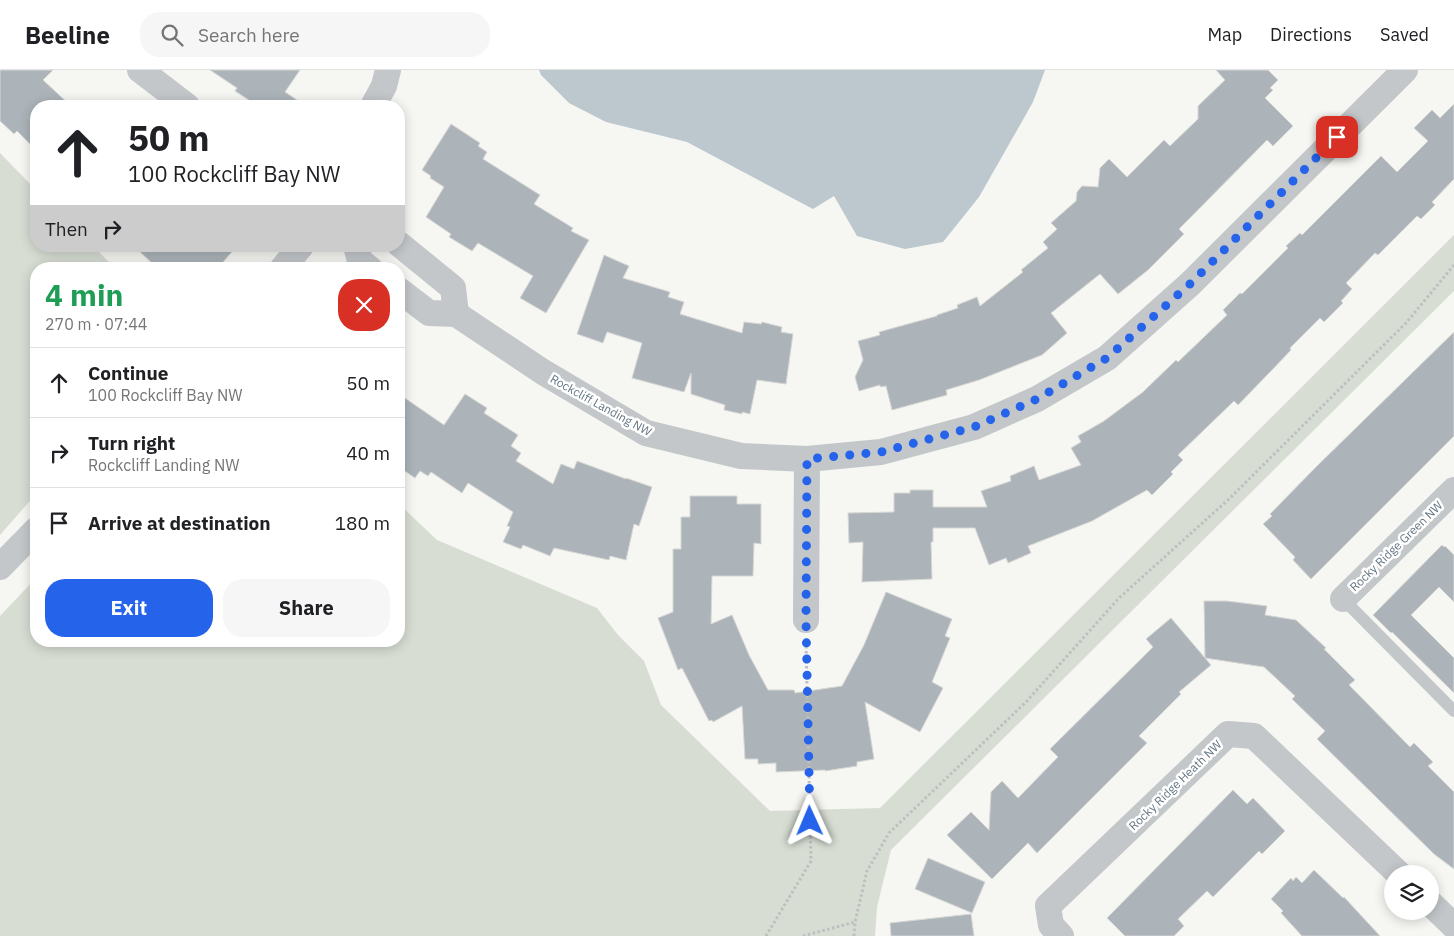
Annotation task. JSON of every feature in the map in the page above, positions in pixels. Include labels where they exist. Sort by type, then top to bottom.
[{"type":"street","points":[[140,70],[180,100]]},
{"type":"street","points":[[376,100],[384,86],[388,70]]},
{"type":"street","name":"Rockcliff Landing NW","points":[[456,314],[543,372],[646,433],[741,456],[807,459],[881,452],[974,427],[1037,399],[1107,358],[1190,284],[1405,70]]},
{"type":"street","points":[[405,249],[453,288],[456,314],[429,313],[405,295]]},
{"type":"street","points":[[288,262],[296,252]]},
{"type":"street","points":[[806,620],[807,459]]},
{"type":"street","name":"Rocky Ridge Green NW","points":[[1343,598],[1452,494]]},
{"type":"street","points":[[0,567],[30,536]]},
{"type":"street","name":"Rocky Ridge Heath NW","points":[[1061,936],[1050,925],[1048,906],[1228,734],[1254,736],[1390,865]]},
{"type":"street","points":[[1439,912],[1454,926]]},
{"type":"lane","points":[[1343,598],[1454,711]]},
{"type":"path","points":[[854,936],[855,922],[867,871],[889,832],[1026,702],[1120,598],[1229,499],[1406,323],[1454,265]]},
{"type":"path","points":[[766,936],[811,860],[806,620]]},
{"type":"path","points":[[804,936],[855,922]]},
{"type":"shaded area","points":[[539,70],[1045,70],[1033,102],[979,197],[943,242],[905,249],[857,236],[834,196],[813,209],[687,142],[606,122],[569,103],[541,75]]},
{"type":"shaded area","points":[[0,153],[30,184],[30,252],[99,252],[109,262],[30,262],[30,501],[0,535]]},
{"type":"shaded area","points":[[1454,235],[1454,291],[891,850],[877,907],[875,936],[0,936],[0,616],[30,584],[30,647],[405,647],[405,510],[437,540],[597,608],[618,635],[644,661],[661,705],[770,811],[880,808]]},
{"type":"building","points":[[0,70],[53,70],[43,80],[65,100],[30,100],[30,144],[17,131],[14,134],[0,121]]},
{"type":"building","points":[[210,70],[300,70],[285,92],[297,100],[249,100],[235,91],[237,88]]},
{"type":"building","points":[[1216,70],[1268,70],[1278,80],[1270,88],[1273,90],[1265,98],[1293,126],[1273,146],[1267,140],[1179,229],[1184,234],[1148,270],[1118,294],[1100,274],[1051,313],[1067,333],[1042,355],[979,380],[946,390],[947,395],[892,410],[886,386],[880,387],[880,385],[859,391],[855,377],[863,360],[858,341],[880,335],[879,332],[937,316],[958,308],[957,305],[977,297],[980,306],[1023,272],[1021,270],[1048,248],[1043,242],[1057,229],[1051,223],[1076,201],[1077,192],[1082,186],[1098,187],[1100,168],[1109,159],[1127,177],[1164,140],[1170,146],[1198,119],[1198,106],[1225,80]]},
{"type":"building","points":[[1454,104],[1454,179],[1432,202],[1435,205],[1421,219],[1417,216],[1378,255],[1375,253],[1346,283],[1352,289],[1341,301],[1343,303],[1324,322],[1320,318],[1238,405],[1234,401],[1178,455],[1183,460],[1171,472],[1173,474],[1152,495],[1147,490],[1092,521],[1028,546],[1031,553],[1008,563],[1006,558],[989,565],[975,528],[933,528],[933,542],[931,542],[932,579],[862,582],[863,542],[849,543],[848,513],[894,512],[894,493],[910,493],[910,490],[933,490],[933,507],[987,507],[981,491],[1011,481],[1010,476],[1034,466],[1039,480],[1081,465],[1071,448],[1081,442],[1078,436],[1104,421],[1143,392],[1176,360],[1178,362],[1227,315],[1223,310],[1240,293],[1242,294],[1288,248],[1286,246],[1300,233],[1302,235],[1381,156],[1397,172],[1428,141],[1414,128],[1432,110],[1440,118]]},
{"type":"building","points":[[451,124],[480,143],[478,146],[487,152],[483,159],[540,195],[534,204],[573,228],[571,231],[589,240],[546,313],[520,298],[533,276],[478,243],[472,251],[449,237],[451,234],[426,217],[444,187],[422,170]]},
{"type":"building","points":[[140,252],[232,252],[223,262],[151,262]]},
{"type":"building","points":[[604,255],[629,266],[623,278],[670,292],[668,297],[684,302],[680,314],[742,333],[744,322],[761,324],[762,322],[782,327],[781,332],[793,334],[786,384],[757,380],[750,414],[742,412],[742,414],[724,410],[725,405],[691,394],[691,373],[684,392],[632,378],[642,343],[607,332],[603,343],[577,334]]},
{"type":"building","points":[[1454,332],[1454,436],[1311,579],[1293,560],[1295,557],[1263,524],[1272,516],[1270,514],[1317,466]]},
{"type":"building","points":[[465,394],[487,408],[484,413],[518,435],[511,446],[521,453],[516,461],[553,484],[561,464],[574,469],[577,461],[652,487],[639,526],[634,524],[626,560],[610,556],[609,560],[554,548],[550,556],[523,545],[521,549],[503,542],[510,527],[507,526],[513,512],[468,483],[462,493],[431,472],[428,476],[420,471],[415,478],[405,471],[405,398],[444,425]]},
{"type":"building","points":[[690,496],[737,496],[737,504],[761,504],[761,544],[754,543],[753,576],[712,576],[711,624],[732,615],[749,655],[768,690],[794,690],[795,693],[842,686],[864,645],[886,592],[952,619],[945,636],[950,638],[932,682],[943,688],[920,732],[865,702],[874,759],[857,762],[857,766],[825,771],[776,772],[776,763],[758,764],[758,759],[745,759],[742,706],[713,722],[712,720],[709,721],[682,668],[678,670],[658,618],[673,612],[673,549],[681,549],[681,517],[690,517]]},
{"type":"building","points":[[1442,545],[1454,555],[1454,602],[1439,587],[1411,615],[1454,658],[1454,693],[1373,615]]},
{"type":"building","points":[[1204,601],[1227,601],[1267,606],[1265,615],[1296,620],[1326,648],[1324,649],[1355,680],[1349,685],[1410,747],[1414,743],[1433,762],[1428,766],[1454,792],[1454,869],[1434,854],[1317,739],[1325,731],[1292,699],[1295,696],[1264,667],[1205,658]]},
{"type":"building","points":[[1171,618],[1211,665],[1179,692],[1181,694],[1139,736],[1147,743],[1037,853],[1028,843],[992,879],[947,835],[971,812],[989,830],[991,792],[1002,781],[1018,798],[1058,757],[1050,749],[1153,647],[1146,639]]},
{"type":"building","points":[[1233,790],[1247,804],[1253,798],[1285,831],[1262,854],[1259,851],[1213,897],[1207,891],[1178,919],[1184,926],[1174,936],[1125,936],[1107,918]]},
{"type":"building","points":[[928,858],[985,882],[972,913],[915,889]]},
{"type":"building","points":[[1314,870],[1344,897],[1380,936],[1302,936],[1271,899],[1291,878],[1293,881],[1296,877],[1302,883]]},
{"type":"building","points":[[971,914],[974,936],[891,936],[890,923]]},
{"type":"route","points":[[810,821],[806,620],[807,459],[881,452],[974,427],[1037,399],[1107,358],[1190,284],[1337,137]]}]
